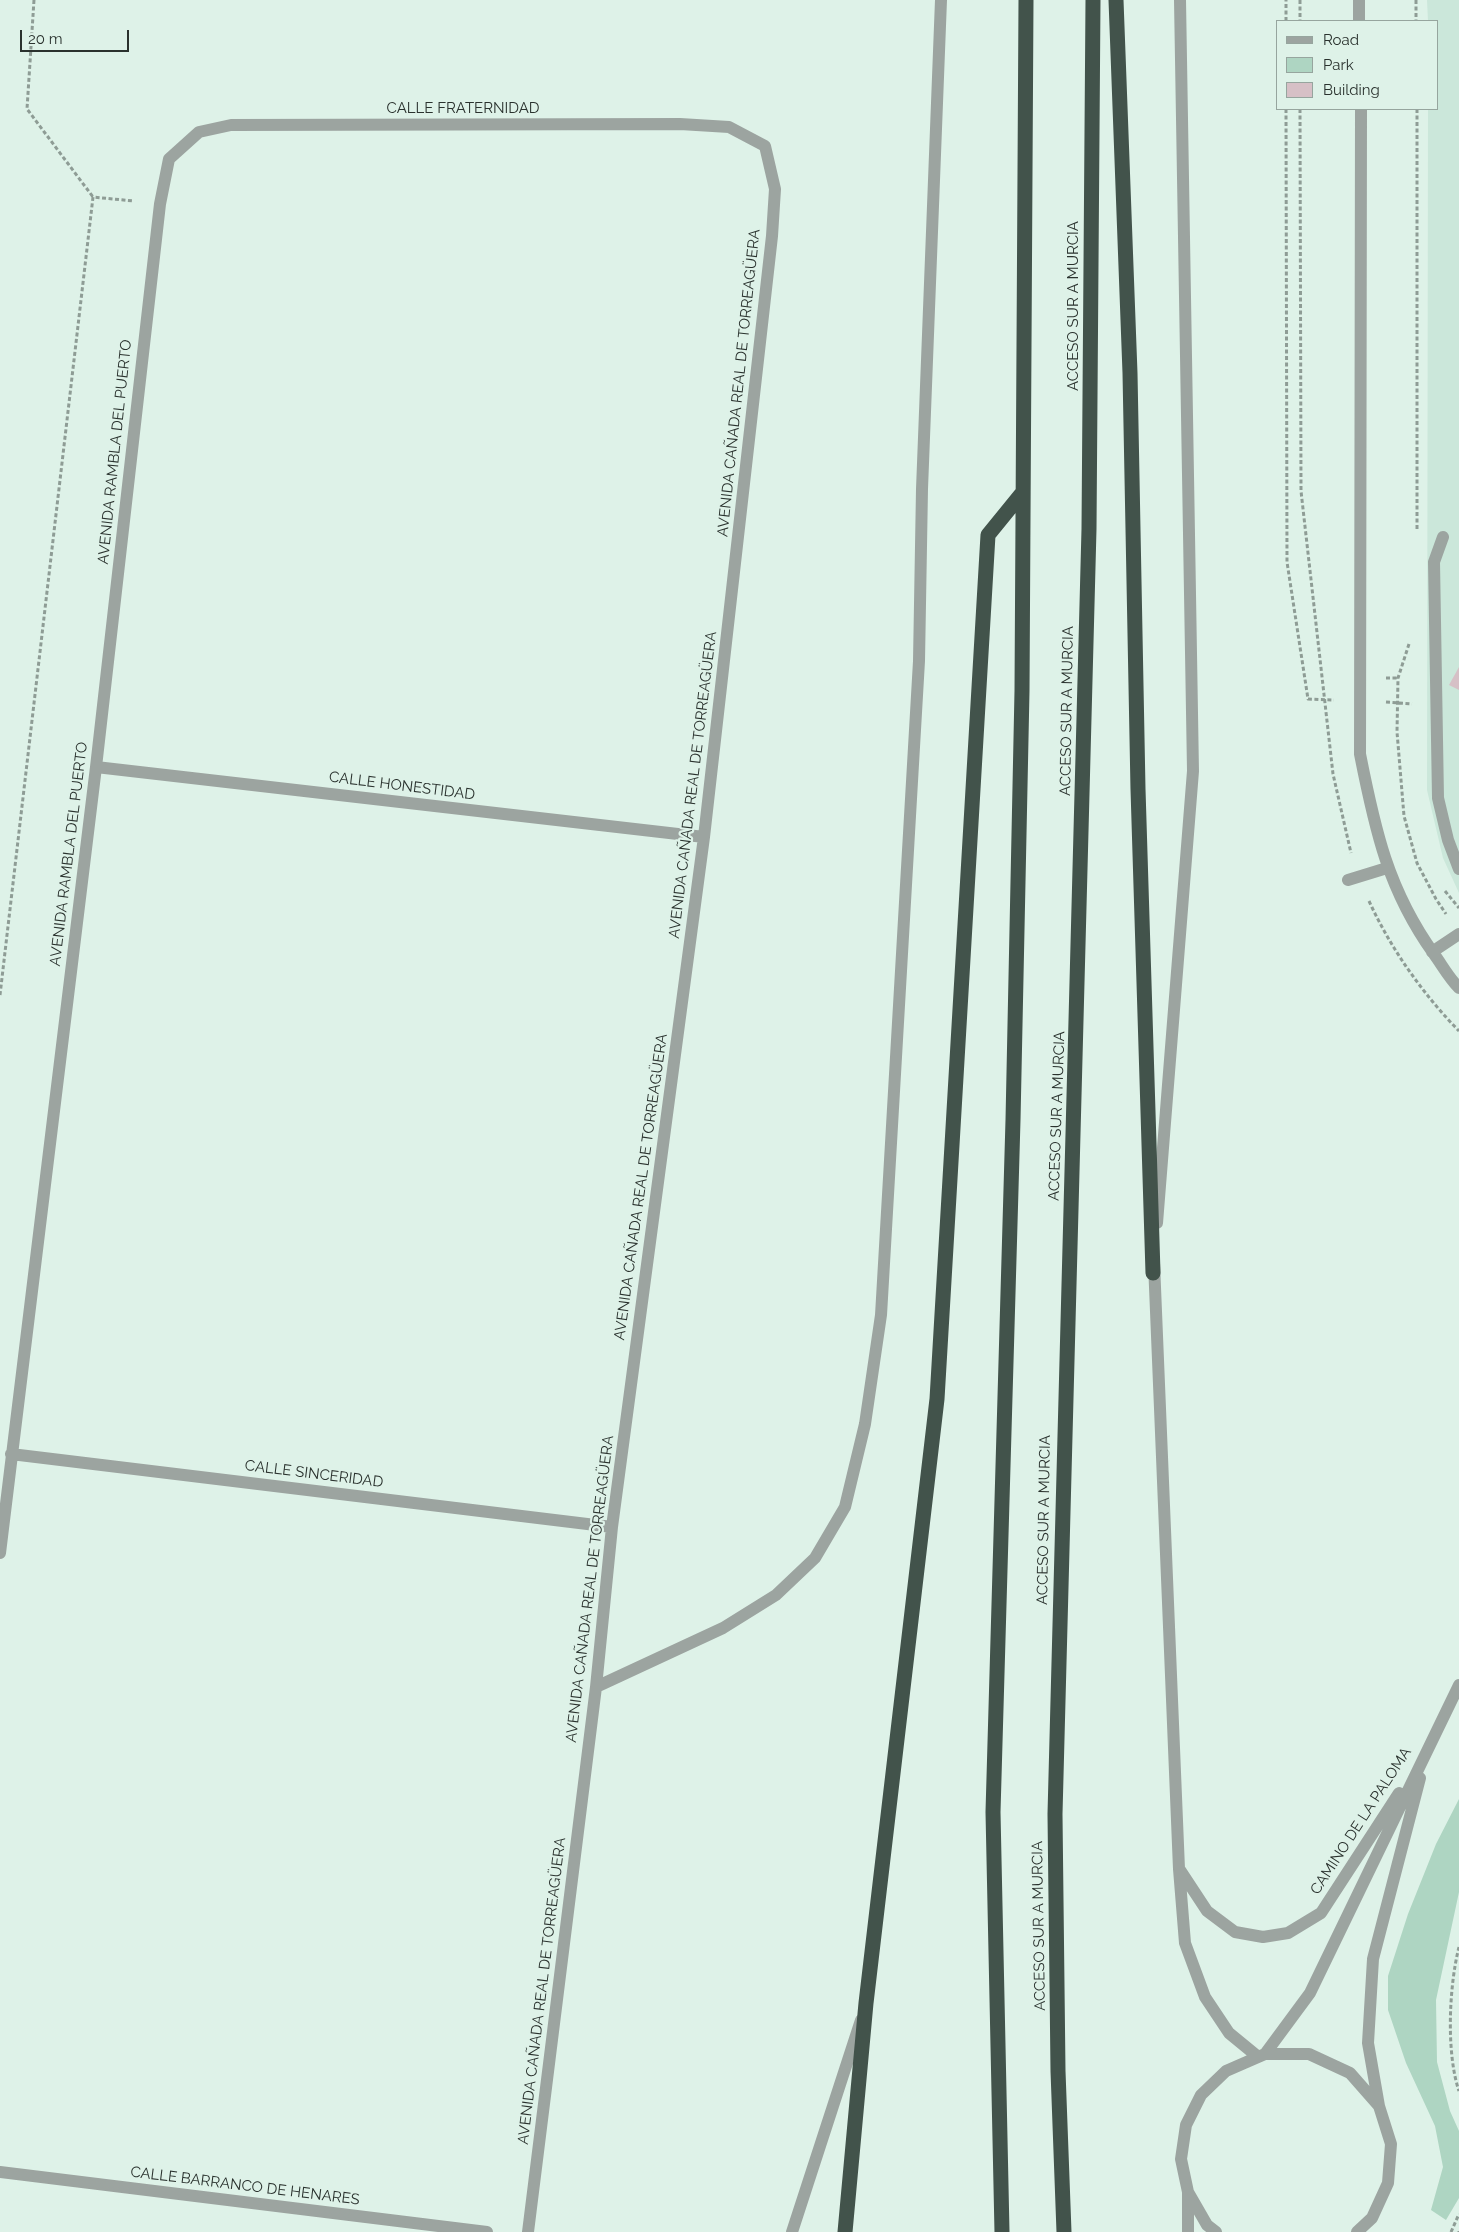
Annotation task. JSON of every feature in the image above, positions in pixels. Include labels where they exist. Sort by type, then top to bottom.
[{"type":"highway","points":[[1002,2232],[993,1812],[1014,1110],[1022,701],[1026,0]]},
{"type":"highway","name":"ACCESO SUR A MURCIA","points":[[1064,2232],[1058,2071],[1055,1804],[1089,529],[1093,0]]},
{"type":"highway","points":[[1116,0],[1130,363],[1139,808],[1153,1273]]},
{"type":"highway","points":[[845,2232],[866,2004],[937,1399],[988,535],[1023,492]]},
{"type":"street","points":[[596,1687],[723,1628],[776,1595],[815,1558],[845,1507],[865,1424],[881,1315],[919,671],[922,489],[941,0]]},
{"type":"street","points":[[1180,0],[1193,771],[1153,1273],[1185,1943],[1205,1997],[1229,2033],[1261,2055]]},
{"type":"street","points":[[1359,0],[1360,20]]},
{"type":"street","points":[[1360,110],[1360,754],[1372,817],[1388,868],[1404,904],[1432,952],[1459,988]]},
{"type":"street","name":"CALLE FRATERNIDAD","points":[[169,160],[198,132],[231,125],[680,124],[729,127],[765,146]]},
{"type":"street","name":"AVENIDA CAÑADA REAL DE TORREAGÜERA","points":[[528,2232],[596,1687],[612,1526],[704,837],[772,236],[774,189],[765,146]]},
{"type":"street","name":"AVENIDA RAMBLA DEL PUERTO","points":[[0,1553],[96,767],[160,204],[169,160]]},
{"type":"street","points":[[1443,537],[1434,562],[1438,798],[1448,840],[1459,869]]},
{"type":"street","name":"CALLE HONESTIDAD","points":[[96,767],[704,837]]},
{"type":"street","points":[[1353,879],[1388,868]]},
{"type":"street","points":[[1432,952],[1459,934]]},
{"type":"street","name":"CALLE SINCERIDAD","points":[[11,1454],[612,1526]]},
{"type":"street","name":"CAMINO DE LA PALOMA","points":[[1261,2055],[1310,1993],[1459,1685]]},
{"type":"street","name":"CAMINO DE LA PALOMA","points":[[1180,1869],[1207,1911],[1235,1932],[1263,1937],[1288,1933],[1321,1913],[1427,1749]]},
{"type":"street","name":"CAMINO DE LA PALOMA","points":[[1357,2232],[1372,2218],[1388,2183],[1391,2144],[1379,2106],[1368,2043],[1373,1959],[1427,1749]]},
{"type":"street","points":[[792,2232],[866,2004]]},
{"type":"street","points":[[1188,2232],[1188,2192],[1181,2159],[1186,2125],[1201,2095],[1226,2071],[1261,2055],[1309,2054],[1350,2073],[1379,2106]]},
{"type":"street","name":"CALLE BARRANCO DE HENARES","points":[[0,2172],[487,2232]]},
{"type":"street","points":[[1188,2192],[1207,2225],[1216,2232]]},
{"type":"path","points":[[0,995],[93,197],[27,109],[34,0]]},
{"type":"path","points":[[1286,0],[1286,20]]},
{"type":"path","points":[[1300,0],[1300,20]]},
{"type":"path","points":[[1416,0],[1416,20]]},
{"type":"path","points":[[1286,110],[1287,562],[1308,699],[1418,705]]},
{"type":"path","points":[[1300,110],[1301,491],[1333,774],[1348,844],[1353,879],[1401,958],[1436,1007],[1459,1031]]},
{"type":"path","points":[[1417,110],[1417,538]]},
{"type":"path","points":[[93,197],[160,204]]},
{"type":"path","points":[[1409,642],[1398,678],[1397,732],[1404,816],[1417,863],[1436,899],[1450,920]]},
{"type":"path","points":[[1444,890],[1459,908]]},
{"type":"path","points":[[1459,1947],[1450,2017],[1455,2078],[1459,2091]]},
{"type":"path","points":[[1451,2232],[1459,2214]]},
{"type":"shaded area","points":[[1427,0],[1459,0],[1459,893],[1443,858],[1427,790],[1428,110],[1439,110],[1439,20],[1428,20]]},
{"type":"green space","points":[[1459,1799],[1459,1892],[1436,2000],[1437,2062],[1450,2111],[1459,2131],[1459,2198],[1446,2220],[1431,2210],[1443,2167],[1435,2126],[1406,2063],[1388,2010],[1388,1976],[1408,1914],[1436,1844]]},
{"type":"building","points":[[1459,667],[1459,690],[1449,685]]}]
